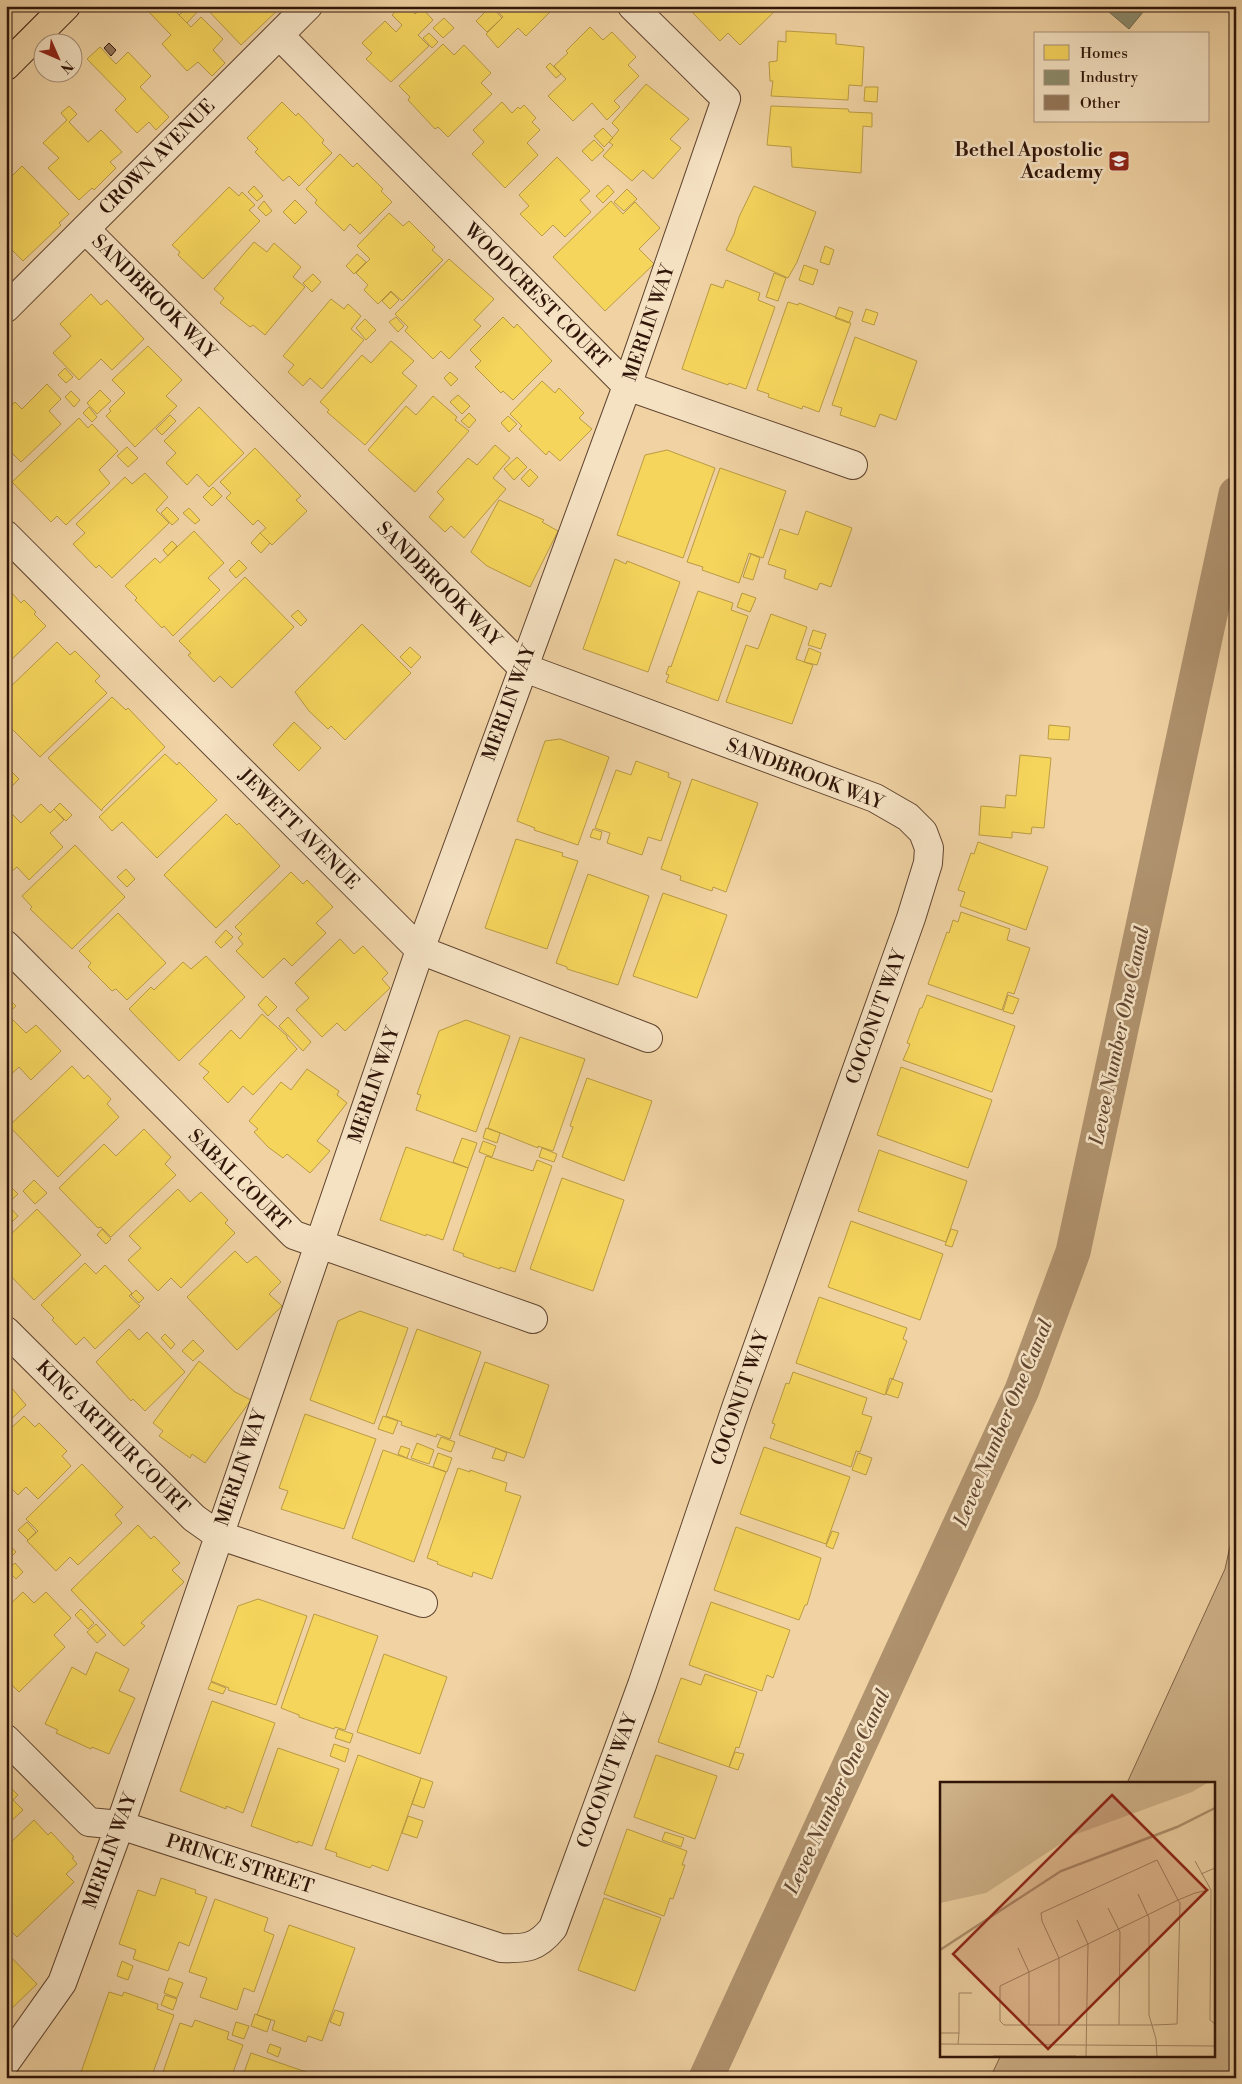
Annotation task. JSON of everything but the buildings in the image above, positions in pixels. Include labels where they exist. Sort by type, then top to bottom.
[{"type":"main road","points":[[6,66],[66,6]]},
{"type":"street","name":"CROWN AVENUE","points":[[6,308],[308,6]]},
{"type":"street","name":"MERLIN WAY","points":[[6,2062],[62,1983],[120,1825],[420,950],[522,667],[627,386],[726,99],[632,6]]},
{"type":"street","name":"WOODCREST COURT","points":[[279,35],[627,386],[853,465]]},
{"type":"street","name":"SANDBROOK WAY","points":[[85,228],[522,667],[875,798],[908,817]]},
{"type":"street","name":"JEWETT AVENUE","points":[[6,535],[420,950],[648,1038]]},
{"type":"street","name":"COCONUT WAY","points":[[502,1948],[524,1949],[535,1945],[545,1938],[553,1928],[642,1684],[737,1405],[912,918],[928,864],[929,848],[923,832],[908,817]]},
{"type":"street","name":"SABAL COURT","points":[[6,945],[294,1235],[533,1319]]},
{"type":"street","name":"KING ARTHUR COURT","points":[[6,1330],[194,1518],[218,1535],[423,1604]]},
{"type":"street","name":"PRINCE STREET","points":[[6,1739],[89,1822],[120,1825],[502,1948]]},
{"type":"shaded area","points":[[1236,1519],[1236,2078],[990,2078],[1001,2056],[1214,2056],[1214,1782],[1127,1782],[1225,1569]]},
{"type":"waterway","name":"Levee Number One Canal","points":[[706,2078],[1022,1390],[1073,1252],[1236,494]]},
{"type":"place","name":"Bethel Apostolic Academy","points":[[1119,161]]}]
